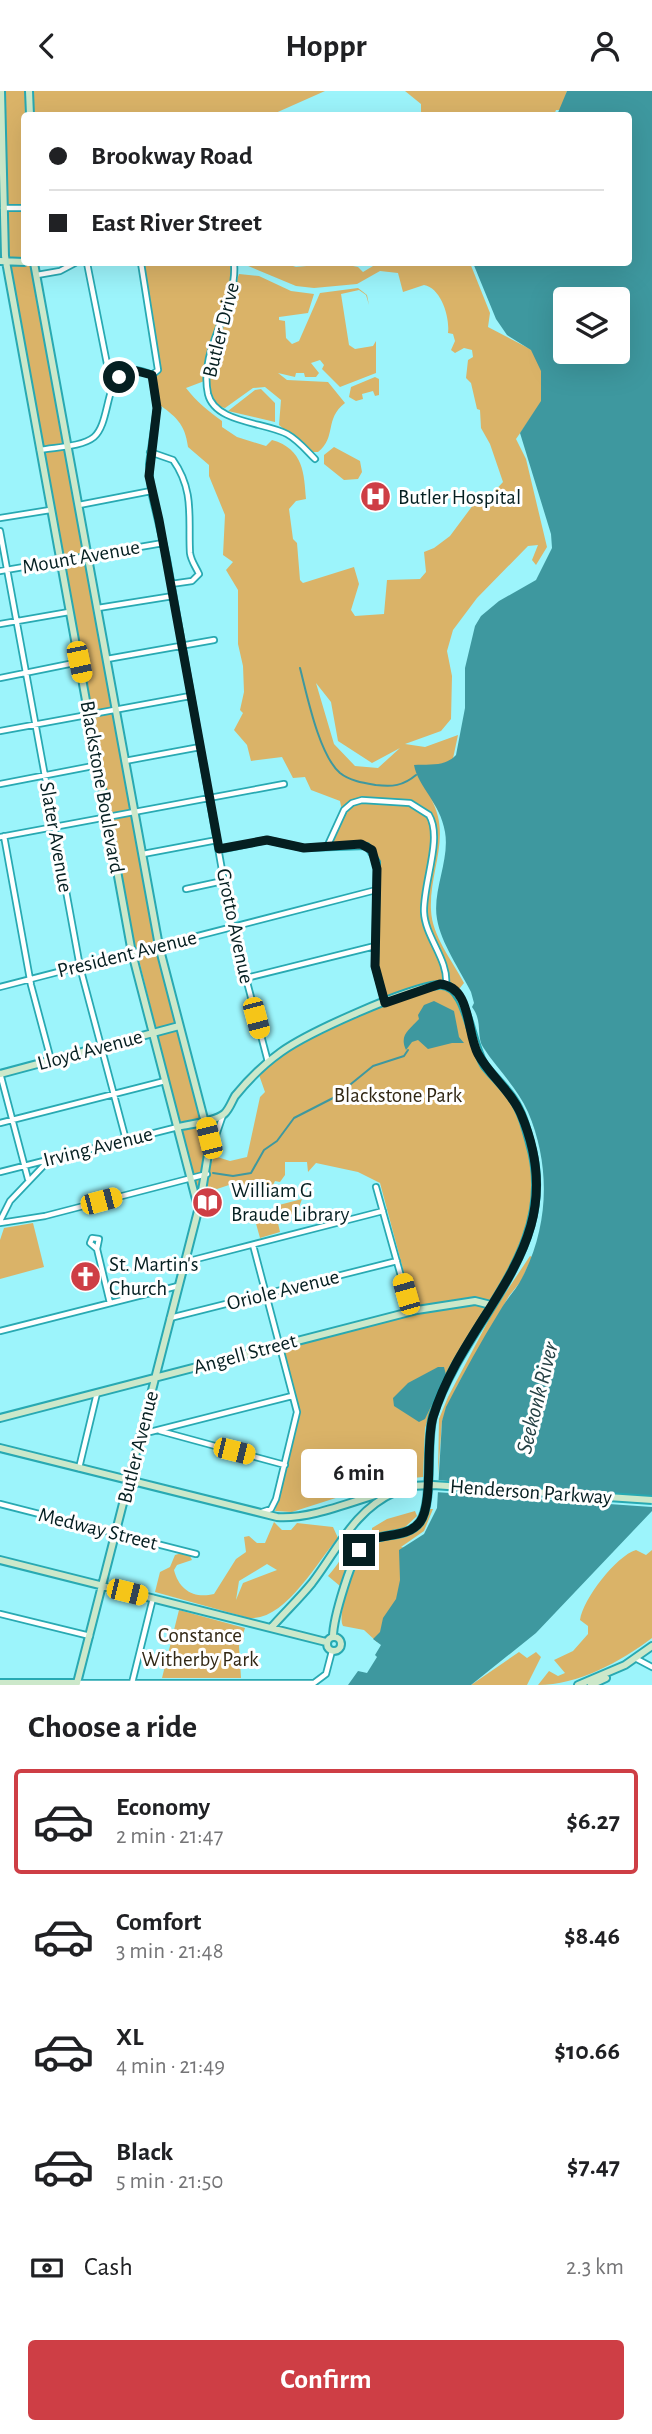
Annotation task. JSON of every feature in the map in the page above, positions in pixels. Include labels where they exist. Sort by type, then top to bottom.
[{"type":"main road","name":"Blackstone Boulevard","points":[[1,91],[3,261],[132,953],[198,1210]]},
{"type":"main road","points":[[29,91],[30,112]]},
{"type":"main road","points":[[3,261],[21,262]]},
{"type":"main road","name":"Blackstone Boulevard","points":[[35,266],[159,946],[211,1150],[198,1210]]},
{"type":"main road","points":[[223,1115],[248,1081],[268,1062],[309,1035],[385,1003],[421,990],[446,985],[457,993],[464,1003],[473,1045],[480,1058],[517,1107],[536,1167],[538,1198],[520,1257],[439,1402],[431,1427],[425,1510],[420,1522],[407,1531],[369,1540],[359,1550],[336,1619],[333,1637],[327,1642]]},
{"type":"main road","name":"Lloyd Avenue","points":[[0,1073],[179,1026]]},
{"type":"main road","name":"Irving Avenue","points":[[178,1127],[223,1115]]},
{"type":"main road","name":"Butler Avenue","points":[[77,1683],[198,1210]]},
{"type":"main road","name":"Angell Street","points":[[0,1418],[411,1312],[475,1301],[491,1305]]},
{"type":"main road","name":"Henderson Parkway","points":[[0,1448],[271,1516],[305,1515],[374,1493],[433,1485],[652,1500]]},
{"type":"main road","name":"Henderson Parkway","points":[[271,1628],[310,1586],[360,1513],[379,1499],[410,1486]]},
{"type":"main road","points":[[0,1560],[327,1642],[332,1651],[338,1650],[341,1644],[333,1637]]},
{"type":"main road","points":[[591,1685],[652,1646]]},
{"type":"main road","points":[[579,1685],[618,1668]]},
{"type":"main road","points":[[0,1683],[77,1683]]},
{"type":"street","points":[[4,208],[21,208]]},
{"type":"street","points":[[37,275],[60,271],[69,266]]},
{"type":"street","points":[[88,266],[109,374],[114,382]]},
{"type":"street","points":[[40,450],[95,436],[114,382],[133,370],[152,375],[159,370],[142,266]]},
{"type":"street","name":"Butler Drive","points":[[234,266],[233,291],[210,356],[207,387],[210,400],[222,412],[285,433],[315,459]]},
{"type":"street","name":"Grotto Avenue","points":[[152,375],[157,408],[150,452],[151,491],[171,584],[223,881],[268,1062]]},
{"type":"street","points":[[150,452],[173,460],[184,481],[190,503],[190,552],[198,575],[192,581],[171,584]]},
{"type":"street","points":[[79,505],[151,491]]},
{"type":"street","points":[[0,518],[50,510]]},
{"type":"street","name":"Slater Avenue","points":[[0,531],[80,967],[126,1140]]},
{"type":"street","name":"Mount Avenue","points":[[0,571],[163,543]]},
{"type":"street","points":[[98,608],[173,596]]},
{"type":"street","points":[[0,624],[69,612]]},
{"type":"street","points":[[107,659],[214,640]]},
{"type":"street","points":[[0,678],[79,662]]},
{"type":"street","points":[[0,731],[190,696]]},
{"type":"street","points":[[125,761],[200,747]]},
{"type":"street","points":[[0,784],[98,765]]},
{"type":"street","points":[[51,1060],[30,979],[2,837],[284,785]]},
{"type":"street","points":[[327,847],[344,810],[352,803],[362,800],[410,803],[429,815],[435,835],[428,868],[425,920],[445,971],[446,985]]},
{"type":"street","points":[[143,855],[217,840]]},
{"type":"street","points":[[219,849],[267,840],[304,848],[367,846],[377,862],[375,966],[385,1003]]},
{"type":"street","points":[[186,889],[223,881]]},
{"type":"street","name":"President Avenue","points":[[0,987],[376,890]]},
{"type":"street","points":[[246,978],[375,946]]},
{"type":"street","points":[[0,1073],[27,1179]]},
{"type":"street","points":[[0,1123],[166,1081]]},
{"type":"street","name":"Blackstone Boulevard","points":[[211,1150],[223,1115]]},
{"type":"street","name":"Irving Avenue","points":[[0,1172],[178,1127]]},
{"type":"street","points":[[0,1222],[9,1201],[27,1179],[50,1159]]},
{"type":"street","points":[[0,1222],[45,1216],[206,1174]]},
{"type":"street","points":[[376,1187],[411,1312]]},
{"type":"street","points":[[185,1262],[383,1211]]},
{"type":"street","points":[[251,1246],[298,1415],[276,1499],[270,1510],[257,1513]]},
{"type":"street","points":[[97,1249],[110,1303]]},
{"type":"street","name":"Oriole Avenue","points":[[170,1318],[397,1261]]},
{"type":"street","points":[[0,1331],[178,1286]]},
{"type":"street","points":[[79,1468],[97,1393]]},
{"type":"street","points":[[142,1434],[292,1396]]},
{"type":"street","points":[[159,1431],[285,1465]]},
{"type":"street","name":"Medway Street","points":[[0,1504],[196,1554]]},
{"type":"street","points":[[132,1683],[153,1598]]},
{"type":"street","points":[[0,1614],[90,1636]]},
{"type":"street","points":[[77,1683],[314,1683],[326,1674],[332,1651]]},
{"type":"street","points":[[635,1658],[652,1667]]},
{"type":"green space","points":[[4,91],[25,91],[25,112],[21,112],[21,266],[32,266],[155,941],[205,1141],[207,1153],[200,1193],[197,1193],[129,920],[9,255]]},
{"type":"green space","points":[[30,91],[325,91],[278,112],[30,112]]},
{"type":"green space","points":[[405,91],[567,91],[561,110],[555,112],[421,112],[421,104]]},
{"type":"green space","name":"Blackstone Park","points":[[143,266],[235,266],[234,286],[207,380],[186,388],[222,421],[222,427],[237,437],[266,446],[272,440],[291,449],[303,472],[306,499],[296,501],[289,509],[293,539],[297,543],[300,580],[303,583],[354,567],[359,584],[351,610],[355,616],[384,614],[387,580],[420,579],[426,572],[424,552],[450,536],[479,497],[492,494],[503,482],[490,444],[481,428],[480,410],[477,409],[471,383],[466,378],[468,360],[473,357],[472,350],[464,348],[455,353],[451,350],[455,341],[453,334],[448,333],[446,312],[440,297],[424,285],[403,292],[398,273],[380,271],[357,284],[314,288],[296,286],[248,266],[353,266],[363,272],[373,266],[471,266],[490,313],[488,327],[532,350],[552,387],[516,439],[526,459],[547,547],[536,565],[532,560],[538,545],[528,546],[477,598],[453,630],[447,651],[452,676],[451,719],[441,731],[405,744],[425,747],[458,735],[441,815],[431,799],[440,826],[431,896],[432,920],[464,983],[455,994],[476,1058],[509,1097],[519,1117],[534,1175],[530,1222],[516,1257],[437,1397],[425,1428],[423,1477],[392,1480],[292,1512],[275,1511],[300,1415],[284,1349],[415,1314],[380,1183],[358,1172],[316,1163],[308,1172],[307,1162],[285,1162],[285,1175],[280,1182],[275,1181],[271,1189],[253,1189],[253,1195],[237,1199],[235,1183],[217,1189],[205,1186],[209,1161],[212,1162],[214,1156],[230,1161],[247,1157],[260,1097],[265,1092],[258,1072],[280,1053],[385,1004],[376,970],[379,862],[370,850],[364,848],[350,847],[327,851],[342,811],[340,801],[311,790],[305,777],[293,778],[282,757],[251,761],[247,745],[234,730],[243,713],[240,710],[244,692],[243,666],[238,644],[238,590],[226,570],[233,562],[223,555],[225,515],[209,476],[209,465],[188,447],[178,421],[157,403],[153,375],[159,375]],"holes":[[[316,683],[331,702],[338,741],[372,763],[400,748],[378,768],[355,766],[334,744]]]},
{"type":"green space","points":[[239,274],[259,276],[291,291],[314,294],[308,313],[279,317],[279,320],[285,321],[286,338],[292,344],[299,341],[320,293],[358,288],[367,295],[369,305],[366,295],[359,290],[341,294],[349,345],[355,349],[373,346],[376,341],[376,373],[340,387],[322,369],[324,365],[320,360],[311,363],[319,373],[316,377],[305,377],[304,373],[296,373],[295,377],[278,373],[287,380],[328,382],[345,403],[335,415],[327,440],[318,452],[312,452],[279,425],[281,400],[265,387],[253,388],[225,408],[217,406],[211,394],[209,381],[213,353],[233,301]]},
{"type":"green space","points":[[375,377],[379,379],[379,395],[375,396],[373,391],[362,394],[363,399],[356,401],[349,397],[351,387]]},
{"type":"green space","points":[[261,389],[275,403],[275,422],[228,411],[255,390]]},
{"type":"green space","points":[[334,447],[360,461],[362,472],[358,479],[344,480],[324,464],[324,455]]},
{"type":"green space","points":[[302,1199],[297,1213],[277,1219],[280,1232],[260,1238],[255,1220],[264,1218],[279,1205]]},
{"type":"green space","points":[[33,1223],[44,1267],[0,1279],[0,1240],[4,1228]]},
{"type":"green space","points":[[530,1256],[532,1257],[521,1281],[509,1296],[457,1386],[442,1421],[438,1476],[439,1419],[448,1397],[494,1310]]},
{"type":"green space","points":[[429,1509],[433,1509],[424,1531],[401,1547],[406,1548],[405,1581],[377,1642],[364,1630],[343,1626],[342,1610],[345,1599],[366,1547],[417,1530]]},
{"type":"green space","points":[[415,1511],[417,1516],[404,1528],[372,1534],[372,1528],[387,1519]]},
{"type":"green space","points":[[274,1522],[282,1530],[291,1530],[297,1523],[333,1527],[338,1538],[299,1589],[275,1610],[262,1616],[249,1618],[155,1592],[160,1572],[170,1567],[175,1555],[182,1553],[190,1556],[192,1560],[177,1565],[174,1570],[180,1583],[194,1594],[214,1594],[236,1559],[246,1552],[244,1537],[249,1536],[257,1543],[265,1543]],"holes":[[[267,1564],[277,1570],[243,1583],[236,1600],[239,1581]]]},
{"type":"green space","points":[[361,1532],[367,1535],[355,1547],[340,1586],[328,1576]]},
{"type":"green space","points":[[636,1550],[646,1555],[652,1550],[652,1638],[598,1671],[568,1681],[538,1685],[549,1671],[558,1676],[565,1673],[554,1660],[573,1651],[588,1634],[588,1626],[580,1620],[587,1601],[610,1569]]},
{"type":"green space","name":"Constance Witherby Park","points":[[179,1610],[245,1628],[239,1646],[241,1678],[162,1678]]},
{"type":"green space","points":[[519,1652],[527,1658],[536,1652],[541,1657],[527,1685],[471,1685]]},
{"type":"water","name":"Seekonk River","points":[[567,91],[652,91],[652,1511],[536,1633],[471,1685],[348,1685],[358,1671],[367,1673],[377,1657],[375,1655],[381,1645],[373,1639],[380,1632],[383,1618],[396,1599],[400,1580],[399,1550],[424,1534],[437,1508],[442,1421],[446,1407],[486,1333],[522,1278],[538,1238],[542,1217],[544,1196],[541,1153],[528,1112],[513,1086],[481,1043],[471,992],[439,928],[436,908],[445,853],[445,832],[439,812],[420,781],[414,765],[442,763],[456,755],[465,708],[465,668],[475,626],[481,616],[499,601],[536,580],[552,548],[551,534],[520,433],[541,401],[541,371],[531,350],[507,335],[496,319],[474,266],[632,266],[632,112],[558,112]]},
{"type":"water","points":[[434,1001],[454,1011],[459,1037],[464,1043],[428,1049],[418,1040],[412,1042],[406,1050],[404,1036],[419,1019],[418,1015],[424,1005]]},
{"type":"water","points":[[438,1367],[444,1367],[446,1375],[425,1419],[419,1422],[394,1406],[393,1398],[408,1383]]},
{"type":"pier","points":[[435,1480],[652,1496],[652,1507],[435,1492]]},
{"type":"waterway","points":[[300,668],[320,739],[340,773],[357,781],[387,786],[402,784],[416,775]]},
{"type":"waterway","points":[[213,1173],[233,1176],[251,1173],[264,1150],[277,1141],[294,1118],[335,1097],[373,1066],[404,1056],[408,1050]]},
{"type":"place","name":"Butler Hospital","points":[[375,497]]},
{"type":"place","name":"William G Braude Library","points":[[208,1202]]},
{"type":"place","name":"St. Martin's Church","points":[[86,1276]]},
{"type":"route","points":[[119,377],[133,370],[152,375],[157,418],[149,464],[151,491],[159,520],[219,849],[277,840],[304,848],[361,844],[372,850],[377,862],[375,966],[385,1003],[440,984],[457,993],[464,1003],[475,1049],[485,1066],[513,1098],[522,1116],[536,1167],[538,1198],[520,1257],[456,1367],[433,1417],[424,1514],[414,1528],[400,1534],[369,1540],[359,1550]]}]
